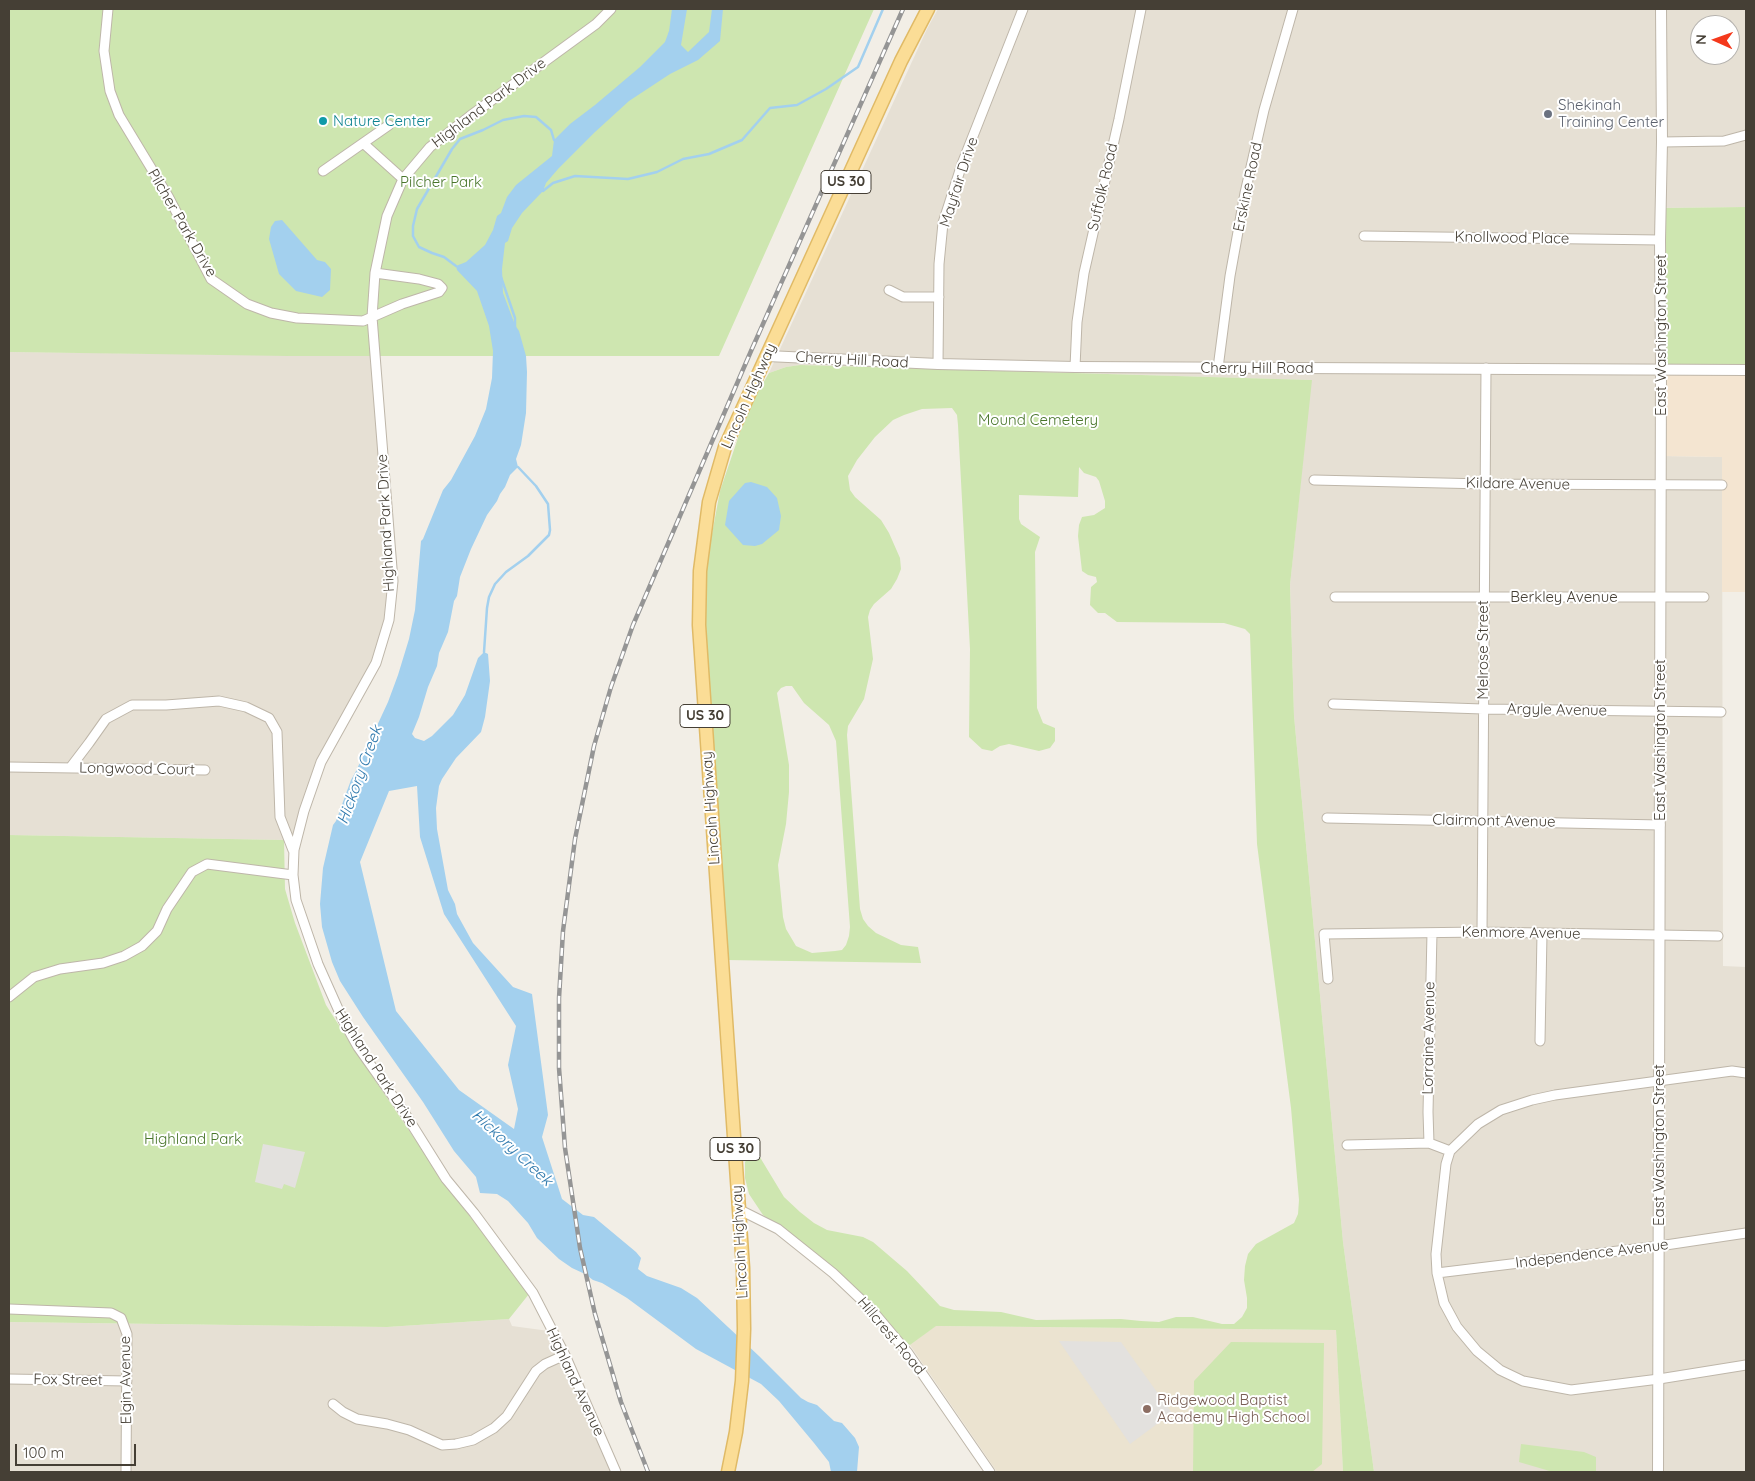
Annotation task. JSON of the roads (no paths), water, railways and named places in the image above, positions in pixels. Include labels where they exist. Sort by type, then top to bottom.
[{"type":"main road","name":"Lincoln Highway","points":[[728,1472],[736,1432],[742,1381],[743,1313],[740,1210],[699,625],[700,570],[709,502],[725,447],[901,61],[928,9]]},
{"type":"street","name":"Pilcher Park Drive","points":[[108,9],[104,51],[110,91],[119,115],[168,196],[211,279],[247,304],[271,313],[297,318],[363,321],[402,304],[439,292],[442,288],[438,284],[419,279],[375,273]]},
{"type":"street","name":"Highland Park Drive","points":[[533,1293],[474,1213],[446,1179],[404,1112],[358,1047],[342,1020],[318,964],[296,900],[293,875],[294,850],[304,812],[321,762],[376,663],[389,620],[393,581],[372,317],[375,273],[387,216],[403,180],[430,147],[596,24],[611,9]]},
{"type":"street","name":"Mayfair Drive","points":[[938,364],[939,264],[943,223],[962,164],[1023,9]]},
{"type":"street","name":"Suffolk Road","points":[[1075,367],[1077,322],[1084,273],[1119,119],[1141,9]]},
{"type":"street","name":"Erskine Road","points":[[1218,368],[1230,276],[1245,193],[1264,110],[1293,9]]},
{"type":"street","name":"East Washington Street","points":[[1658,1472],[1661,9]]},
{"type":"street","points":[[322,171],[389,125]]},
{"type":"street","points":[[1662,142],[1724,141],[1746,136]]},
{"type":"street","points":[[363,143],[403,180]]},
{"type":"street","name":"Knollwood Place","points":[[1364,236],[1660,240]]},
{"type":"street","points":[[889,290],[903,297],[939,297]]},
{"type":"street","name":"Cherry Hill Road","points":[[767,356],[938,364],[1075,367],[1746,370]]},
{"type":"street","name":"Melrose Street","points":[[1482,932],[1486,368]]},
{"type":"street","name":"Kildare Avenue","points":[[1314,480],[1485,484],[1722,485]]},
{"type":"street","name":"Berkley Avenue","points":[[1335,597],[1704,597]]},
{"type":"street","points":[[70,768],[106,719],[132,705],[166,705],[219,701],[246,707],[269,718],[277,732],[280,817],[294,850]]},
{"type":"street","name":"Argyle Avenue","points":[[1333,704],[1483,709],[1721,712]]},
{"type":"street","name":"Longwood Court","points":[[9,767],[205,770]]},
{"type":"street","name":"Clairmont Avenue","points":[[1327,818],[1660,825]]},
{"type":"street","points":[[9,997],[34,976],[60,969],[103,962],[124,956],[142,946],[157,931],[167,909],[192,872],[207,864],[293,875]]},
{"type":"street","name":"Kenmore Avenue","points":[[1328,979],[1324,934],[1482,932],[1718,936]]},
{"type":"street","name":"Lorraine Avenue","points":[[1429,1143],[1432,933]]},
{"type":"street","points":[[1540,1041],[1542,934]]},
{"type":"street","points":[[1746,1073],[1732,1070],[1659,1082],[1555,1095],[1502,1110],[1478,1124],[1450,1151],[1446,1164],[1436,1254],[1437,1274],[1444,1302],[1457,1328],[1477,1351],[1500,1370],[1523,1381],[1571,1390],[1659,1379],[1746,1365]]},
{"type":"street","points":[[1347,1145],[1429,1143],[1450,1151]]},
{"type":"street","name":"Hillcrest Road","points":[[740,1210],[778,1229],[833,1273],[871,1309],[908,1353],[990,1472]]},
{"type":"street","name":"Independence Avenue","points":[[1437,1274],[1746,1233]]},
{"type":"street","name":"Highland Avenue","points":[[533,1293],[565,1355],[616,1472]]},
{"type":"street","name":"Elgin Avenue","points":[[9,1309],[111,1312],[121,1318],[127,1334],[126,1472]]},
{"type":"street","points":[[332,1404],[358,1419],[409,1430],[442,1445],[456,1444],[474,1440],[494,1428],[507,1416],[536,1371],[545,1364],[565,1355]]},
{"type":"street","name":"Fox Street","points":[[9,1379],[127,1381]]},
{"type":"water","points":[[672,9],[687,9],[681,45],[688,52],[709,32],[712,9],[723,9],[720,41],[698,60],[670,74],[629,101],[595,132],[546,183],[543,191],[522,213],[512,228],[508,241],[505,243],[502,269],[503,293],[519,331],[526,356],[527,372],[526,413],[521,445],[516,459],[518,467],[510,475],[497,501],[487,515],[471,549],[460,577],[448,632],[412,734],[415,738],[424,741],[432,736],[453,715],[465,695],[478,658],[484,652],[488,654],[490,681],[481,732],[456,758],[442,779],[439,786],[436,808],[437,829],[448,890],[455,904],[457,914],[473,943],[513,987],[532,994],[548,1115],[542,1137],[562,1199],[583,1215],[594,1217],[636,1252],[641,1258],[638,1269],[647,1276],[681,1288],[697,1298],[801,1398],[817,1405],[834,1421],[842,1423],[855,1438],[859,1447],[857,1472],[831,1472],[829,1462],[814,1443],[779,1401],[761,1384],[696,1349],[627,1298],[572,1268],[559,1259],[537,1238],[528,1223],[508,1201],[497,1194],[480,1193],[476,1177],[454,1151],[423,1102],[340,981],[332,962],[322,927],[320,904],[323,868],[333,825],[351,780],[388,702],[398,675],[409,639],[415,610],[421,541],[443,490],[451,480],[475,436],[486,409],[492,378],[493,351],[489,326],[477,291],[457,270],[456,266],[466,262],[485,245],[507,197],[516,185],[552,156],[554,140],[570,124],[640,67],[668,39]],"holes":[[[417,786],[420,837],[444,914],[516,1026],[508,1065],[518,1109],[514,1129],[459,1090],[396,1011],[360,862],[389,791]]]},
{"type":"water","points":[[282,220],[317,260],[325,262],[331,269],[330,290],[322,297],[296,291],[279,274],[269,239],[271,227],[275,221]]},
{"type":"water","points":[[751,482],[767,487],[777,498],[781,516],[779,530],[762,544],[755,546],[743,545],[725,525],[729,501],[745,483]]},
{"type":"waterway","points":[[543,191],[553,183],[575,176],[628,179],[657,172],[683,159],[709,154],[742,140],[770,108],[797,105],[826,89],[858,67],[883,9]]},
{"type":"waterway","name":"Hickory Creek","points":[[666,43],[670,32]]},
{"type":"waterway","points":[[456,266],[444,257],[419,247],[413,236],[417,209],[452,149],[460,139],[503,120],[524,116],[536,117],[551,130],[554,140]]},
{"type":"waterway","name":"Hickory Creek","points":[[501,277],[515,318],[515,327]]},
{"type":"waterway","points":[[484,652],[487,608],[489,597],[495,584],[506,572],[528,556],[549,535],[550,530],[548,504],[536,486],[518,467]]},
{"type":"railway","points":[[648,1472],[621,1402],[595,1314],[580,1248],[565,1148],[559,1068],[559,998],[563,931],[575,839],[594,746],[611,687],[633,625],[751,351],[903,9]]},
{"type":"place","name":"Shekinah Training Center","points":[[1548,114]]},
{"type":"place","name":"Nature Center","points":[[323,121]]},
{"type":"place","name":"Ridgewood Baptist Academy High School","points":[[1147,1409]]},
{"type":"park label","name":"Pilcher Park","points":[[441,182]]},
{"type":"park label","name":"Mound Cemetery","points":[[1038,420]]},
{"type":"park label","name":"Highland Park","points":[[193,1139]]}]
